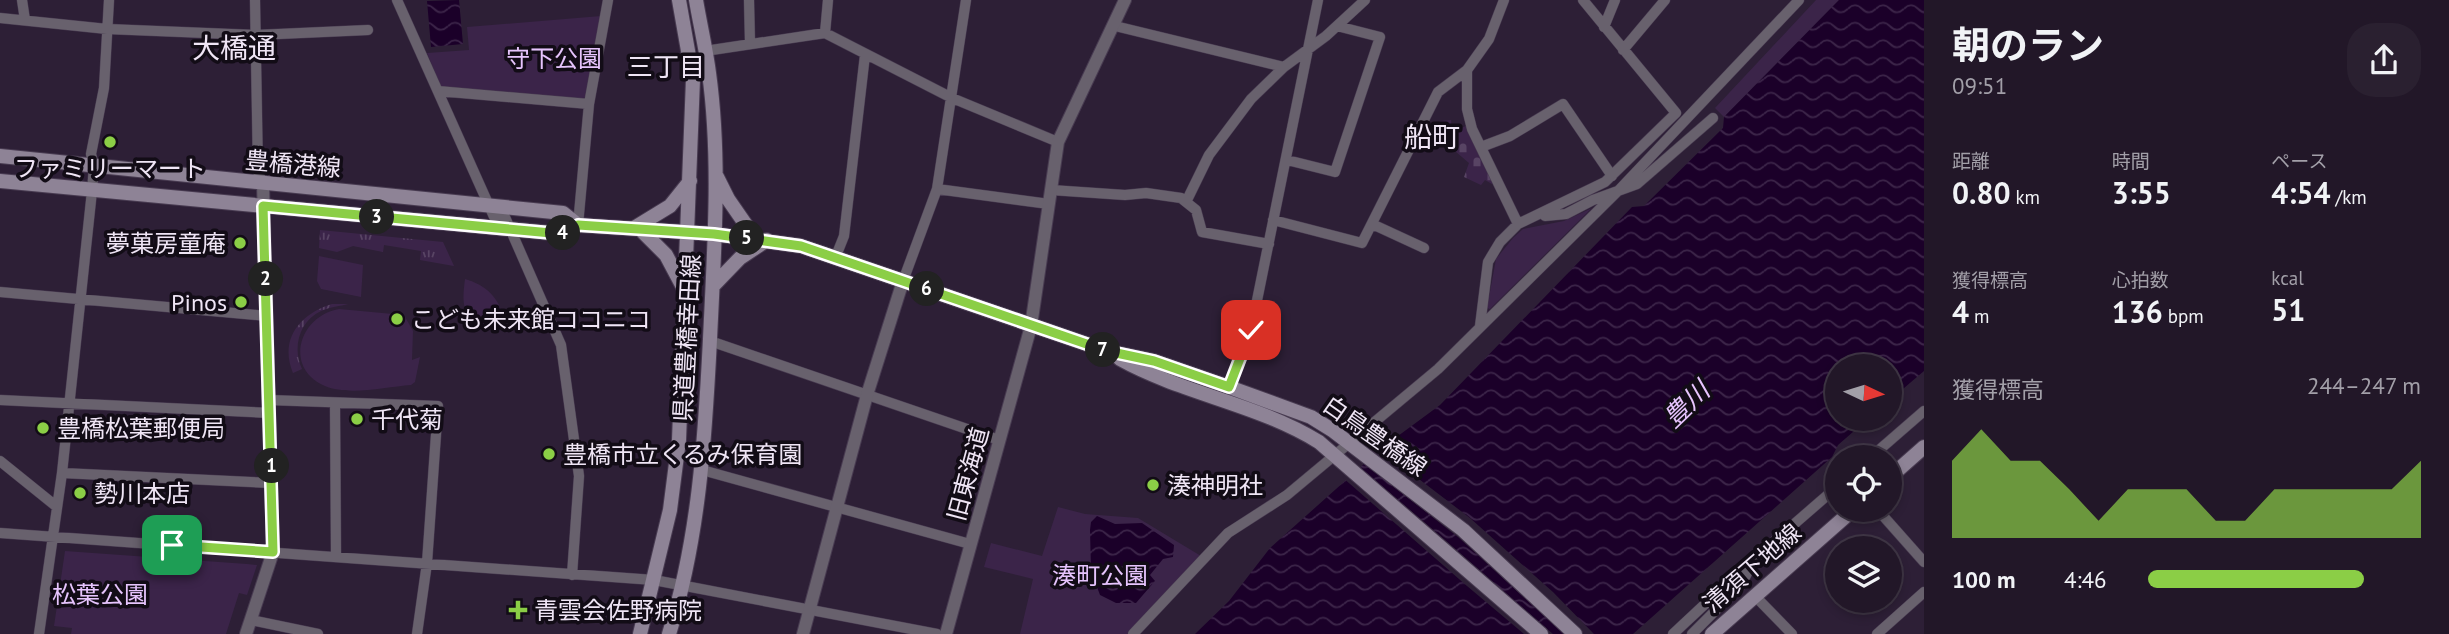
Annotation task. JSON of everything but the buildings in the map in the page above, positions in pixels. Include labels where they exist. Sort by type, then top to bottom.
[{"type":"main road","name":"県道豊橋幸田線","points":[[640,634],[670,510],[679,440],[693,79],[679,0]]},
{"type":"main road","name":"県道豊橋幸田線","points":[[669,634],[683,585],[702,470],[713,286],[714,169],[705,51],[696,0]]},
{"type":"main road","name":"豊橋港線","points":[[0,156],[563,213],[578,225]]},
{"type":"main road","points":[[713,286],[761,239],[727,199],[714,169]]},
{"type":"main road","name":"豊橋港線","points":[[0,181],[562,234],[578,225],[714,234]]},
{"type":"main road","points":[[685,295],[666,255],[636,229],[678,198],[690,181]]},
{"type":"main road","name":"白鳥豊橋線","points":[[714,234],[761,239],[836,256],[1031,327],[1107,351],[1154,361],[1311,417],[1352,444],[1463,530],[1575,634]]},
{"type":"main road","name":"白鳥豊橋線","points":[[1107,351],[1149,375],[1289,425],[1336,456],[1541,634]]},
{"type":"main road","points":[[1902,466],[1924,447]]},
{"type":"main road","name":"清須下地線","points":[[1712,634],[1839,522]]},
{"type":"street","points":[[22,0],[24,20]]},
{"type":"street","points":[[38,634],[62,473],[92,191],[94,166],[91,154],[104,88],[109,0]]},
{"type":"street","points":[[246,634],[273,552],[263,184],[258,172],[256,0]]},
{"type":"street","points":[[397,0],[561,345],[579,476],[572,575]]},
{"type":"street","points":[[578,225],[589,104],[608,0]]},
{"type":"street","points":[[749,0],[750,43]]},
{"type":"street","points":[[825,33],[828,0]]},
{"type":"street","points":[[803,634],[867,395],[903,281],[937,189],[966,0]]},
{"type":"street","name":"旧東海道","points":[[946,634],[1031,327],[1058,142],[1125,0]]},
{"type":"street","points":[[1229,387],[1251,330],[1318,0]]},
{"type":"street","points":[[1187,200],[1209,155],[1251,99],[1284,66],[1338,26],[1365,0]]},
{"type":"street","points":[[1273,220],[1362,243],[1438,92],[1467,70],[1489,39],[1504,0]]},
{"type":"street","points":[[1479,326],[1488,262],[1500,242],[1518,224],[1537,217],[1612,176],[1676,113],[1583,0]]},
{"type":"street","points":[[1604,27],[1615,0]]},
{"type":"street","points":[[1623,50],[1665,0]]},
{"type":"street","points":[[1133,634],[1227,533],[1287,495],[1352,444],[1438,369],[1620,189],[1799,0]]},
{"type":"street","points":[[0,18],[107,29],[256,35],[368,30]]},
{"type":"street","points":[[1115,26],[1284,66]]},
{"type":"street","points":[[1287,160],[1335,172],[1380,37],[1338,26]]},
{"type":"street","points":[[705,51],[825,33],[952,98],[1058,142]]},
{"type":"street","points":[[836,256],[844,236],[865,55]]},
{"type":"street","points":[[1467,70],[1467,109],[1481,147],[1518,224]]},
{"type":"street","points":[[438,90],[589,104]]},
{"type":"street","points":[[1481,147],[1510,136],[1563,104],[1612,176]]},
{"type":"street","points":[[1537,217],[1566,214],[1637,184],[1713,118]]},
{"type":"street","points":[[937,189],[1049,204]]},
{"type":"street","points":[[1051,190],[1125,195],[1155,193],[1187,200],[1196,210],[1202,232],[1269,244]]},
{"type":"street","points":[[1371,224],[1424,248]]},
{"type":"street","points":[[0,292],[267,316]]},
{"type":"street","points":[[710,341],[999,440]]},
{"type":"street","points":[[0,400],[270,407],[335,403],[439,406],[427,563],[417,634]]},
{"type":"street","points":[[335,403],[336,556]]},
{"type":"street","points":[[1885,445],[1924,411]]},
{"type":"street","points":[[0,461],[57,508]]},
{"type":"street","points":[[702,470],[970,544]]},
{"type":"street","points":[[62,473],[272,483]]},
{"type":"street","points":[[1673,634],[1825,497]]},
{"type":"street","points":[[1889,522],[1924,562]]},
{"type":"street","points":[[0,533],[654,580],[937,634]]},
{"type":"street","points":[[1692,634],[1741,584],[1755,558]]},
{"type":"street","points":[[1877,634],[1924,592]]},
{"type":"street","points":[[1755,596],[1792,634]]},
{"type":"street","points":[[251,620],[318,634]]},
{"type":"green space","points":[[1816,0],[1839,0],[1724,117],[1715,108]]},
{"type":"green space","name":"守下公園","points":[[601,16],[587,96],[582,99],[441,87],[427,53],[469,50],[467,27]]},
{"type":"green space","points":[[1451,120],[1452,132],[1466,126],[1494,180],[1492,184],[1485,180],[1481,185],[1464,177],[1469,163],[1434,133],[1440,121]]},
{"type":"green space","points":[[1592,208],[1490,309],[1487,308],[1496,259],[1513,238],[1523,229],[1564,221]]},
{"type":"green space","points":[[320,230],[443,242],[454,266],[420,260],[421,251],[384,245],[383,252],[353,246],[337,252],[319,248]]},
{"type":"green space","points":[[319,256],[363,265],[361,297],[321,289],[317,281]]},
{"type":"green space","points":[[465,279],[491,294],[499,305],[504,320],[486,326],[472,319],[465,308]]},
{"type":"green space","points":[[332,304],[348,304],[321,311],[307,321],[298,344],[302,369],[293,373],[289,349],[295,330],[310,314]]},
{"type":"green space","points":[[339,309],[404,315],[413,331],[412,360],[420,357],[415,382],[411,385],[356,391],[334,389],[312,378],[300,356],[301,343],[314,321]]},
{"type":"green space","name":"湊町公園","points":[[1058,507],[1085,514],[1138,518],[1201,556],[1127,634],[1020,634],[1033,579],[984,567],[991,543],[1042,556]]},
{"type":"green space","name":"松葉公園","points":[[65,551],[257,565],[247,595],[239,593],[226,634],[71,634],[72,628],[54,626]]},
{"type":"water","points":[[459,0],[463,44],[431,47],[427,1]]},
{"type":"water","name":"豊川","points":[[1839,0],[1924,0],[1924,371],[1902,390],[1902,354],[1825,354],[1825,431],[1854,431],[1838,445],[1825,445],[1825,463],[1633,634],[1195,634],[1229,601],[1270,548],[1383,447],[1440,405],[1632,207],[1644,206],[1723,128],[1724,117]]},
{"type":"water","points":[[1097,516],[1115,524],[1142,523],[1174,545],[1173,557],[1163,559],[1150,575],[1155,581],[1136,603],[1116,603],[1100,595],[1091,571],[1090,530],[1091,522]]},
{"type":"pier","points":[[1377,447],[1470,518],[1553,592],[1594,634],[1564,634],[1459,538],[1361,461]]},
{"type":"pier","points":[[1357,465],[1553,634],[1524,634],[1467,586],[1342,477]]},
{"type":"place","name":"ファミリーマート","points":[[110,142]]},
{"type":"place","name":"夢菓房童庵","points":[[240,243]]},
{"type":"place","name":"Pinos","points":[[241,302]]},
{"type":"place","name":"こども未来館ココニコ","points":[[397,319]]},
{"type":"place","name":"千代菊","points":[[357,419]]},
{"type":"place","name":"豊橋松葉郵便局","points":[[43,428]]},
{"type":"place","name":"豊橋市立くるみ保育園","points":[[549,454]]},
{"type":"place","name":"湊神明社","points":[[1153,485]]},
{"type":"place","name":"勢川本店","points":[[80,493]]},
{"type":"place","name":"青雲会佐野病院","points":[[518,610]]},
{"type":"district","name":"大橋通","points":[[234,47]]},
{"type":"district","name":"三丁目","points":[[666,66]]},
{"type":"district","name":"船町","points":[[1432,136]]},
{"type":"route","points":[[172,545],[273,552],[263,206],[562,234],[578,225],[714,234],[801,246],[836,256],[1031,327],[1107,351],[1154,361],[1229,387],[1251,330]]}]
